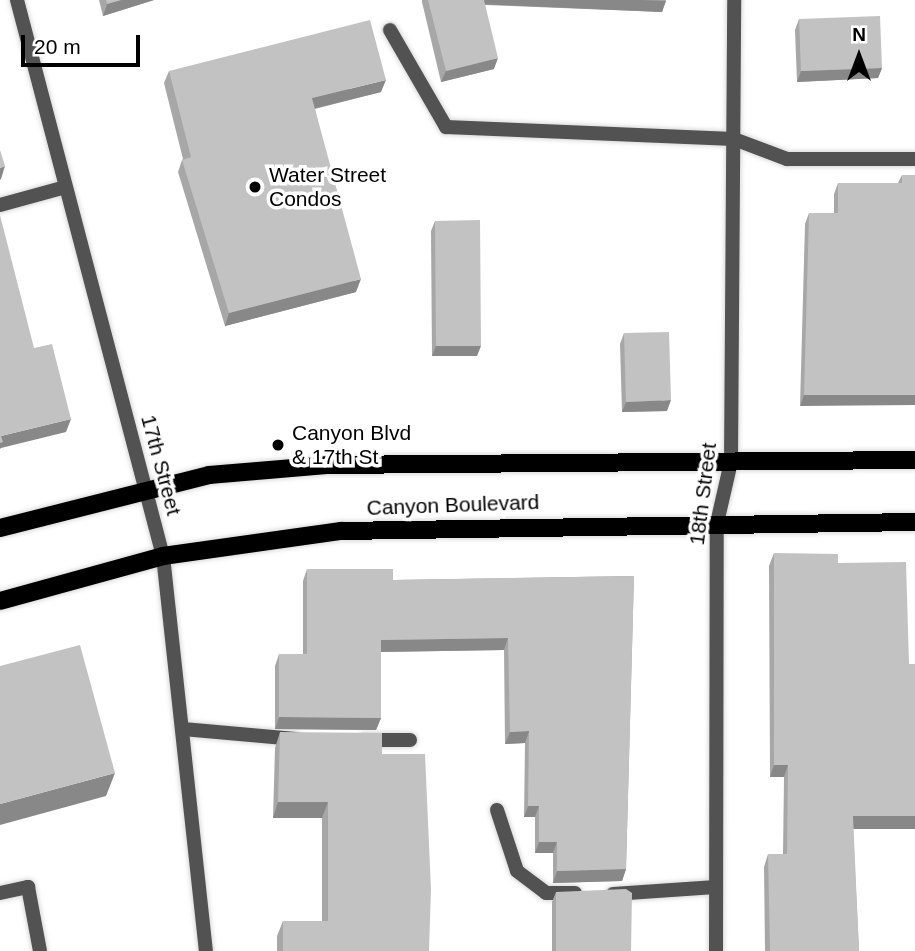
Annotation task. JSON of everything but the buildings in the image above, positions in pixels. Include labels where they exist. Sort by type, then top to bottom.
[{"type":"main road","name":"Canyon Boulevard","points":[[0,528],[147,487],[218,474],[398,461],[915,460]]},
{"type":"main road","name":"Canyon Boulevard","points":[[0,601],[163,556],[415,527],[915,522]]},
{"type":"street","name":"17th Street","points":[[16,0],[147,487],[163,556],[206,951]]},
{"type":"street","name":"18th Street","points":[[716,951],[717,523],[731,462],[734,0]]},
{"type":"street","points":[[390,30],[446,127],[734,139],[787,159],[915,159]]},
{"type":"street","points":[[0,205],[66,187]]},
{"type":"street","points":[[183,729],[317,739]]},
{"type":"street","points":[[343,739],[410,740]]},
{"type":"street","points":[[497,810],[517,871],[546,893],[594,894],[716,887]]},
{"type":"street","points":[[0,893],[28,887],[40,951]]},
{"type":"place","name":"Water Street Condos","points":[[255,187]]},
{"type":"place","name":"Canyon Blvd & 17th St","points":[[278,445]]}]
